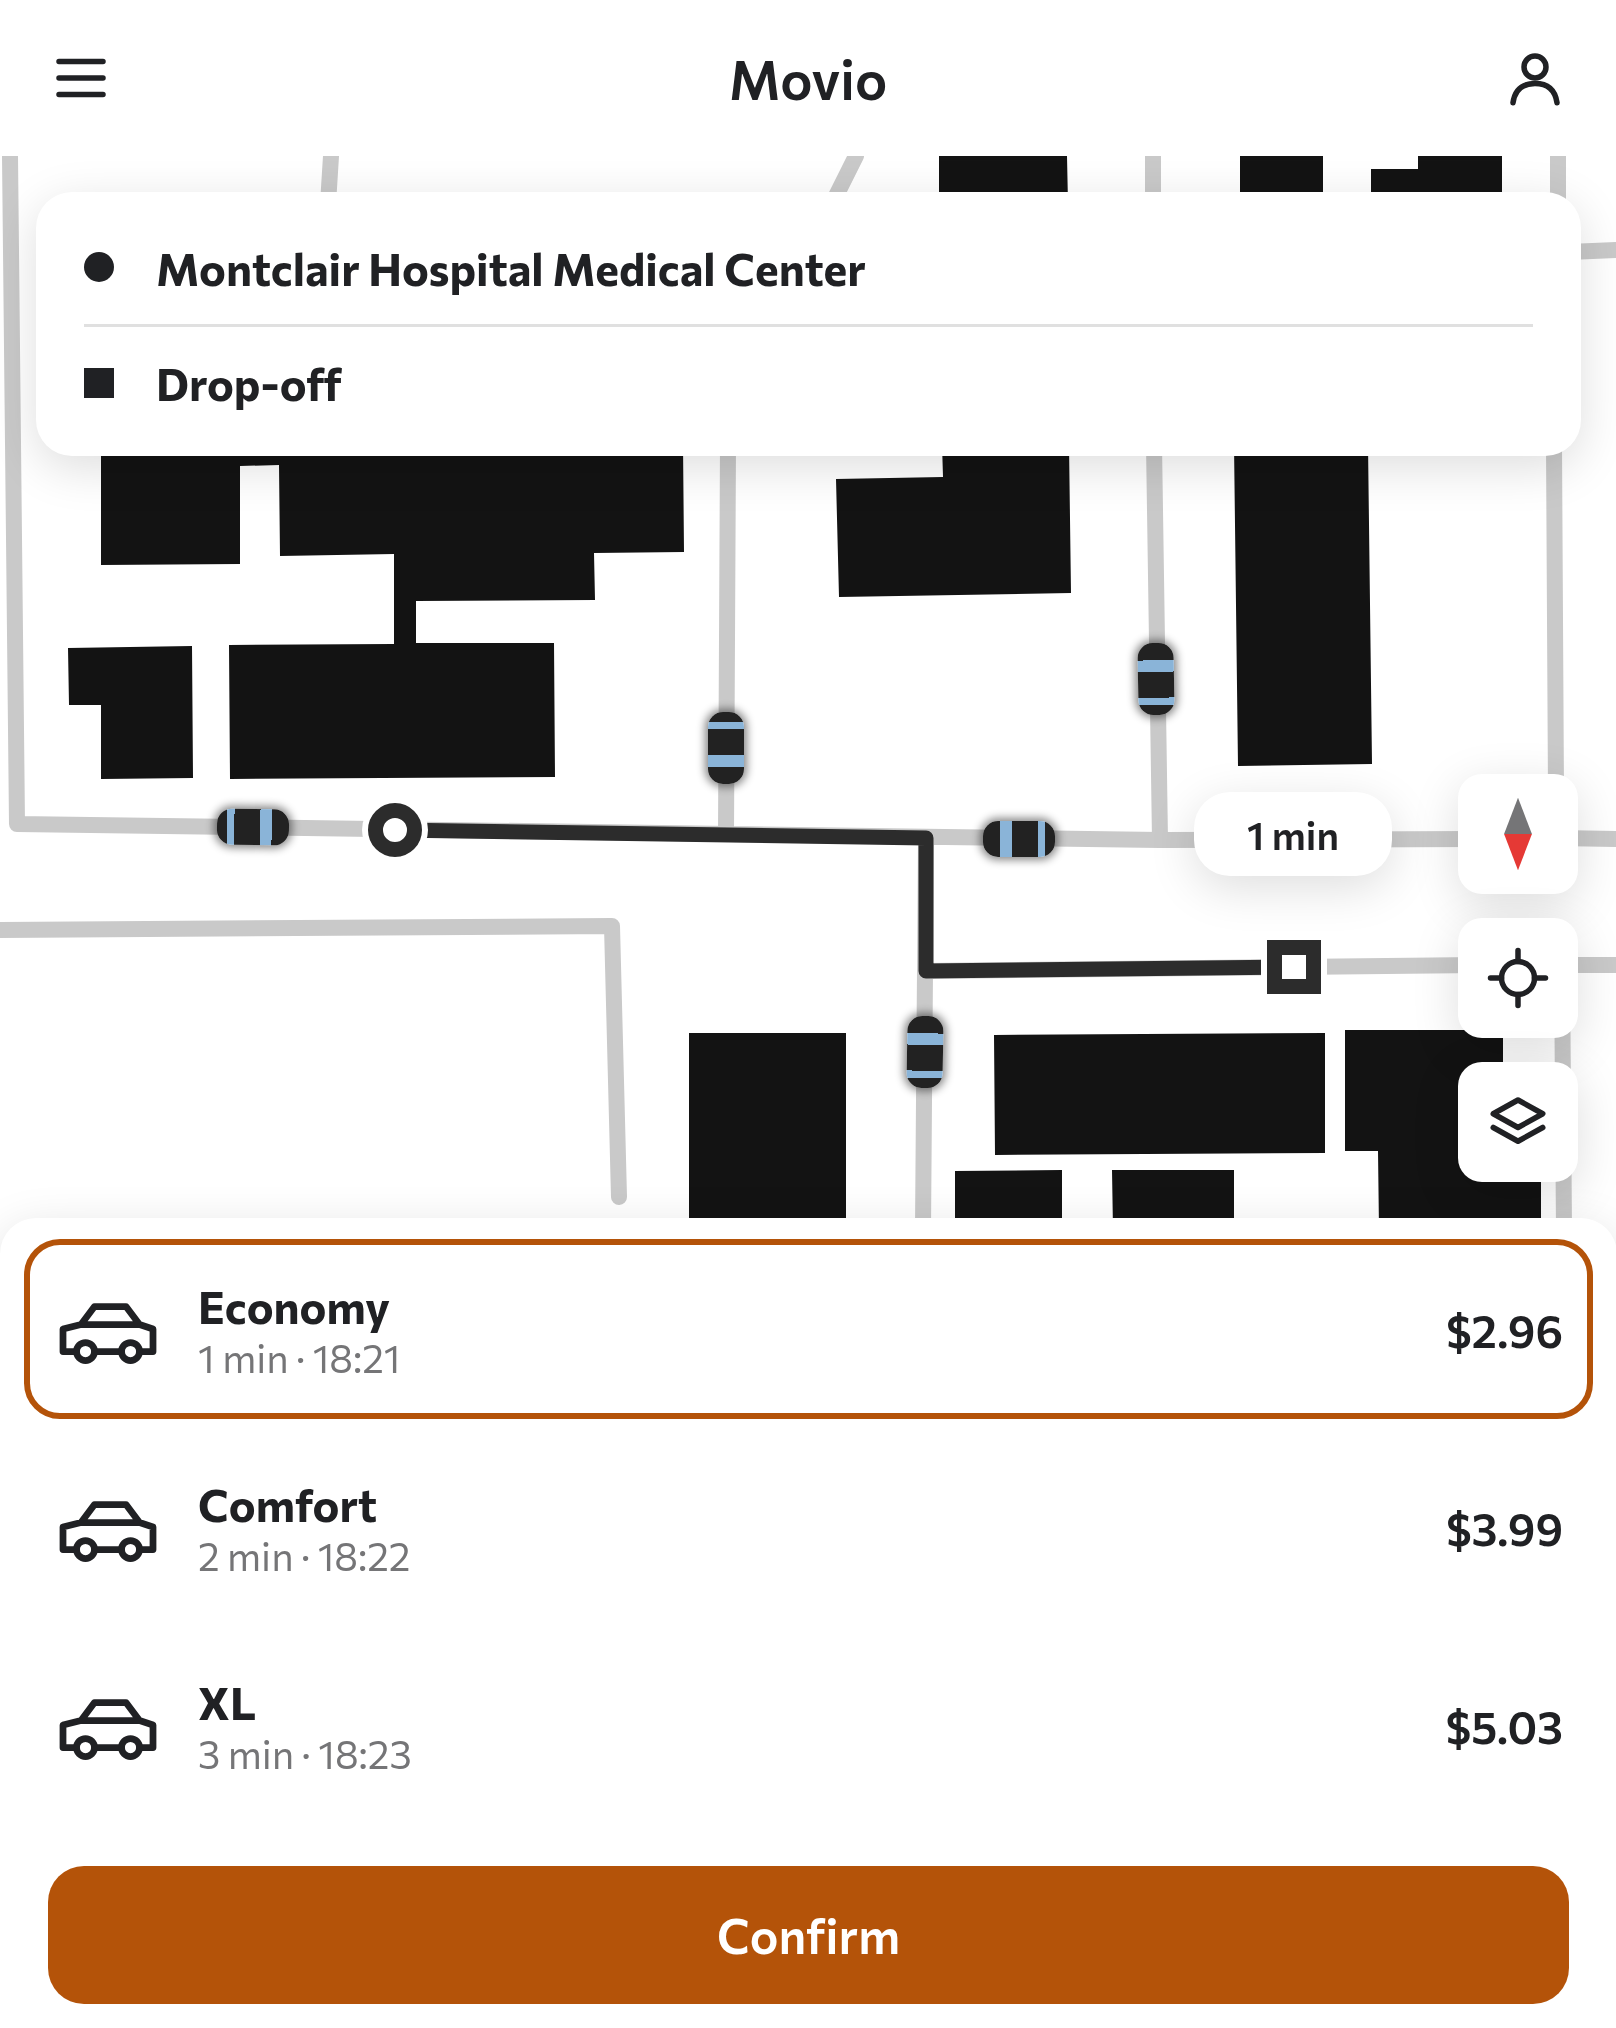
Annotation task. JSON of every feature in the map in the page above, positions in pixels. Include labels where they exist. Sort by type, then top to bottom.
[{"type":"lane","points":[[10,156],[17,824],[926,838],[1458,838]]},
{"type":"lane","points":[[329,192],[331,156]]},
{"type":"lane","points":[[838,192],[856,156]]},
{"type":"lane","points":[[1153,156],[1153,192]]},
{"type":"lane","points":[[1558,156],[1558,192]]},
{"type":"lane","points":[[1581,252],[1616,250]]},
{"type":"lane","points":[[726,835],[728,456]]},
{"type":"lane","points":[[1154,456],[1160,840]]},
{"type":"lane","points":[[1554,456],[1556,774]]},
{"type":"lane","points":[[923,1218],[926,838]]},
{"type":"lane","points":[[1578,838],[1616,838]]},
{"type":"lane","points":[[0,930],[612,926],[619,1197]]},
{"type":"lane","points":[[926,971],[1458,965]]},
{"type":"lane","points":[[1578,965],[1616,965]]},
{"type":"lane","points":[[1560,1038],[1564,1218]]},
{"type":"building","points":[[939,156],[1067,156],[1068,192],[939,192]]},
{"type":"building","points":[[1240,156],[1323,156],[1323,192],[1240,192]]},
{"type":"building","points":[[1418,156],[1502,156],[1502,192],[1371,192],[1371,169],[1418,169]]},
{"type":"building","points":[[101,456],[683,456],[684,552],[594,553],[595,600],[416,601],[416,643],[554,643],[555,777],[230,779],[229,645],[394,644],[394,554],[280,556],[279,465],[240,466],[240,564],[101,565]]},
{"type":"building","points":[[942,456],[1069,456],[1071,593],[839,597],[836,479],[943,477]]},
{"type":"building","points":[[1234,456],[1368,456],[1372,764],[1238,766]]},
{"type":"building","points":[[192,646],[193,778],[101,779],[101,705],[69,705],[68,648]]},
{"type":"building","points":[[1345,1030],[1458,1030],[1458,1038],[1503,1038],[1503,1062],[1458,1062],[1458,1182],[1541,1182],[1541,1218],[1379,1218],[1378,1151],[1345,1151]]},
{"type":"building","points":[[689,1033],[846,1033],[846,1218],[689,1218]]},
{"type":"building","points":[[1325,1033],[1325,1153],[995,1155],[994,1035]]},
{"type":"building","points":[[1062,1170],[1062,1218],[955,1218],[955,1171]]},
{"type":"building","points":[[1112,1170],[1234,1170],[1234,1218],[1113,1218]]},
{"type":"route","points":[[395,830],[926,838],[926,971],[1294,967]]}]
